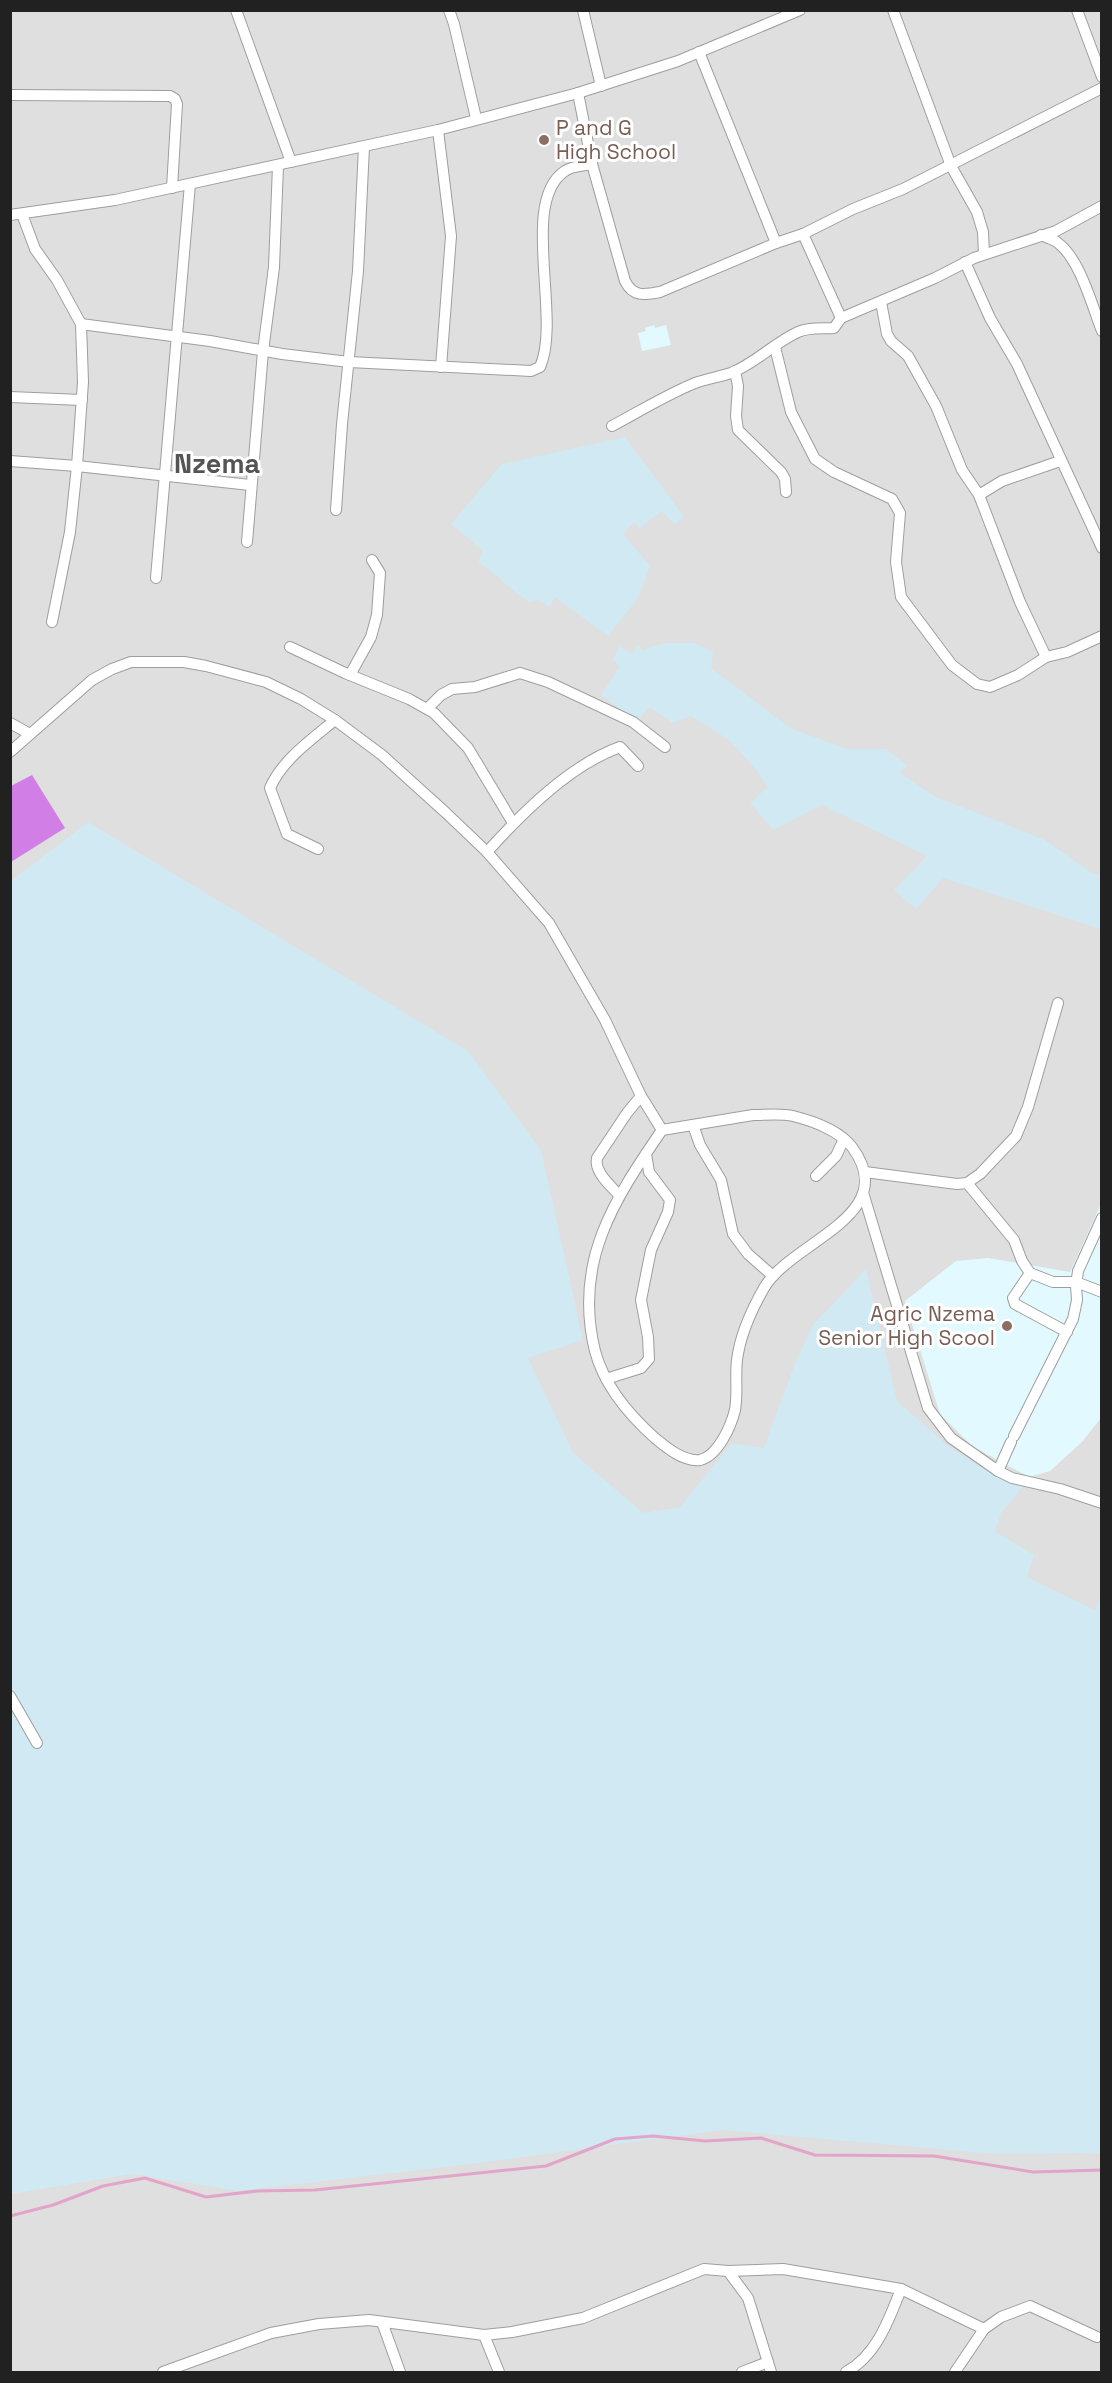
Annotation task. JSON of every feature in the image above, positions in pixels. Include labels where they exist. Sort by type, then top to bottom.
[{"type":"street","points":[[236,10],[291,162]]},
{"type":"street","points":[[449,10],[476,118]]},
{"type":"street","points":[[583,10],[601,86]]},
{"type":"street","points":[[52,622],[71,525],[77,466],[82,400],[81,324],[57,280],[35,249],[16,215],[115,200],[438,130],[601,86],[699,52],[800,10]]},
{"type":"street","points":[[893,10],[951,166],[977,212],[983,232],[984,254]]},
{"type":"street","points":[[1077,10],[1101,77]]},
{"type":"street","points":[[699,52],[776,243]]},
{"type":"street","points":[[578,93],[592,164],[625,281],[628,288],[636,294],[645,295],[660,292],[776,243],[803,234],[951,166],[1101,88]]},
{"type":"street","points":[[10,95],[170,96],[177,104],[172,188]]},
{"type":"street","points":[[438,130],[451,236],[441,367]]},
{"type":"street","points":[[336,510],[342,424],[358,272],[364,147]]},
{"type":"street","points":[[81,324],[349,362],[523,372],[540,367],[548,339],[544,265],[545,201],[551,186],[567,169],[592,164]]},
{"type":"street","points":[[247,542],[262,351],[274,267],[278,166]]},
{"type":"street","points":[[156,578],[190,184]]},
{"type":"street","points":[[612,426],[665,396],[698,382],[735,371],[800,331],[821,327],[834,328],[841,318],[935,278],[984,254],[1056,231],[1101,206]]},
{"type":"street","points":[[803,234],[841,318]]},
{"type":"street","points":[[1041,235],[1058,242],[1070,254],[1080,274],[1101,331]]},
{"type":"street","points":[[965,262],[990,318],[1017,364],[1101,548]]},
{"type":"street","points":[[880,302],[887,334],[891,341],[908,356],[936,406],[962,470],[979,495],[1016,592],[1046,657]]},
{"type":"street","points":[[775,347],[791,412],[815,459],[834,472],[892,499],[900,513],[896,562],[901,597],[952,665],[977,684],[990,687],[1018,675],[1046,657],[1067,652],[1101,636]]},
{"type":"street","points":[[735,371],[738,386],[736,416],[738,430],[781,472],[785,479],[786,492]]},
{"type":"street","points":[[10,397],[82,400]]},
{"type":"street","points":[[10,460],[250,485]]},
{"type":"street","points":[[979,495],[1002,482],[1060,461]]},
{"type":"street","points":[[350,675],[371,637],[377,615],[380,573],[372,560]]},
{"type":"street","points":[[291,647],[428,708],[468,747],[513,823]]},
{"type":"street","points":[[10,752],[92,680],[111,669],[131,662],[184,662],[266,682],[301,699],[335,720],[382,755],[487,852],[549,923],[605,1020],[641,1096],[662,1130]]},
{"type":"street","points":[[428,708],[441,695],[452,689],[475,687],[520,673],[548,682],[633,722],[665,747]]},
{"type":"street","points":[[318,849],[287,834],[270,788],[280,771],[303,747],[335,720]]},
{"type":"street","points":[[10,723],[30,734]]},
{"type":"street","points":[[487,852],[513,823],[583,766],[607,752],[620,747],[638,766]]},
{"type":"street","points":[[865,1172],[947,1183],[967,1183],[980,1174],[1016,1136],[1028,1107],[1058,1003]]},
{"type":"street","points":[[619,1195],[599,1172],[596,1164],[597,1158],[641,1096]]},
{"type":"street","points":[[864,1196],[849,1216],[778,1269],[765,1286],[750,1315],[737,1359],[735,1410],[725,1435],[711,1454],[699,1460],[670,1450],[647,1431],[606,1379],[591,1335],[587,1303],[596,1247],[619,1195],[662,1130],[753,1115],[792,1115],[826,1128],[844,1139],[859,1156],[865,1172],[864,1196],[928,1408],[951,1438],[998,1471],[1012,1478],[1060,1489],[1101,1503]]},
{"type":"street","points":[[693,1125],[700,1145],[721,1180],[733,1234],[748,1254],[773,1276]]},
{"type":"street","points":[[816,1176],[836,1156],[844,1139]]},
{"type":"street","points":[[606,1379],[641,1368],[649,1359],[648,1337],[641,1300],[651,1250],[668,1212],[670,1200],[649,1172],[646,1154]]},
{"type":"street","points":[[967,1183],[1014,1240],[1022,1261],[1030,1273],[1053,1282],[1076,1282],[1101,1292]]},
{"type":"street","points":[[998,1471],[1074,1319],[1078,1271],[1101,1218]]},
{"type":"street","points":[[1030,1273],[1013,1298],[1014,1304],[1067,1332]]},
{"type":"street","points":[[10,1696],[37,1743]]},
{"type":"street","points":[[163,2373],[271,2332],[319,2324],[369,2320],[484,2335],[512,2332],[583,2318],[704,2270],[783,2270],[901,2289],[984,2329]]},
{"type":"street","points":[[728,2271],[748,2298],[770,2367],[742,2373]]},
{"type":"street","points":[[846,2373],[857,2366],[883,2334],[901,2289]]},
{"type":"street","points":[[955,2373],[984,2329],[1001,2317],[1030,2306],[1097,2337]]},
{"type":"street","points":[[382,2322],[400,2373]]},
{"type":"street","points":[[484,2335],[499,2373]]},
{"type":"shaded area","points":[[11,11],[1101,11],[1101,2372],[11,2372]]},
{"type":"shaded area","points":[[654,325],[655,328],[666,325],[671,345],[642,351],[638,333]]},
{"type":"shaded area","points":[[625,437],[684,517],[675,525],[662,511],[640,528],[634,522],[623,534],[650,566],[638,598],[608,636],[555,597],[550,607],[538,600],[528,602],[478,561],[483,551],[451,524],[502,464]]},
{"type":"shaded area","points":[[665,643],[694,643],[713,652],[711,668],[790,728],[847,749],[886,749],[907,765],[900,773],[934,796],[1045,840],[1092,873],[1101,876],[1101,929],[943,878],[916,909],[894,890],[927,856],[822,805],[773,830],[750,803],[768,787],[754,767],[729,740],[691,716],[672,723],[650,707],[637,721],[601,695],[620,666],[613,660],[619,646],[632,654],[638,645],[642,650]]},
{"type":"shaded area","points":[[32,775],[65,828],[11,862],[11,786]]},
{"type":"shaded area","points":[[88,822],[468,1051],[541,1150],[583,1340],[528,1358],[573,1453],[643,1513],[680,1507],[732,1443],[764,1448],[796,1361],[813,1325],[866,1269],[897,1401],[948,1446],[997,1477],[1026,1483],[1001,1513],[995,1531],[1034,1555],[1027,1577],[1095,1610],[1101,1595],[1101,2153],[995,2154],[722,2130],[479,2163],[239,2191],[132,2174],[11,2194],[11,881]]},
{"type":"shaded area","name":"Agric Nzema Senior High Scool","points":[[1101,1204],[1101,1418],[1082,1442],[1050,1471],[1029,1477],[972,1446],[940,1414],[905,1301],[956,1261],[988,1258],[1070,1272]]},
{"type":"waterway","points":[[10,2216],[53,2205],[103,2186],[145,2178],[206,2197],[257,2191],[315,2190],[546,2166],[615,2139],[653,2136],[705,2141],[761,2138],[815,2155],[934,2156],[1033,2172],[1102,2170]]},
{"type":"place","name":"P and G High School","points":[[544,140]]},
{"type":"place","name":"Agric Nzema Senior High Scool","points":[[1007,1326]]},
{"type":"district","name":"Nzema","points":[[217,464]]}]
